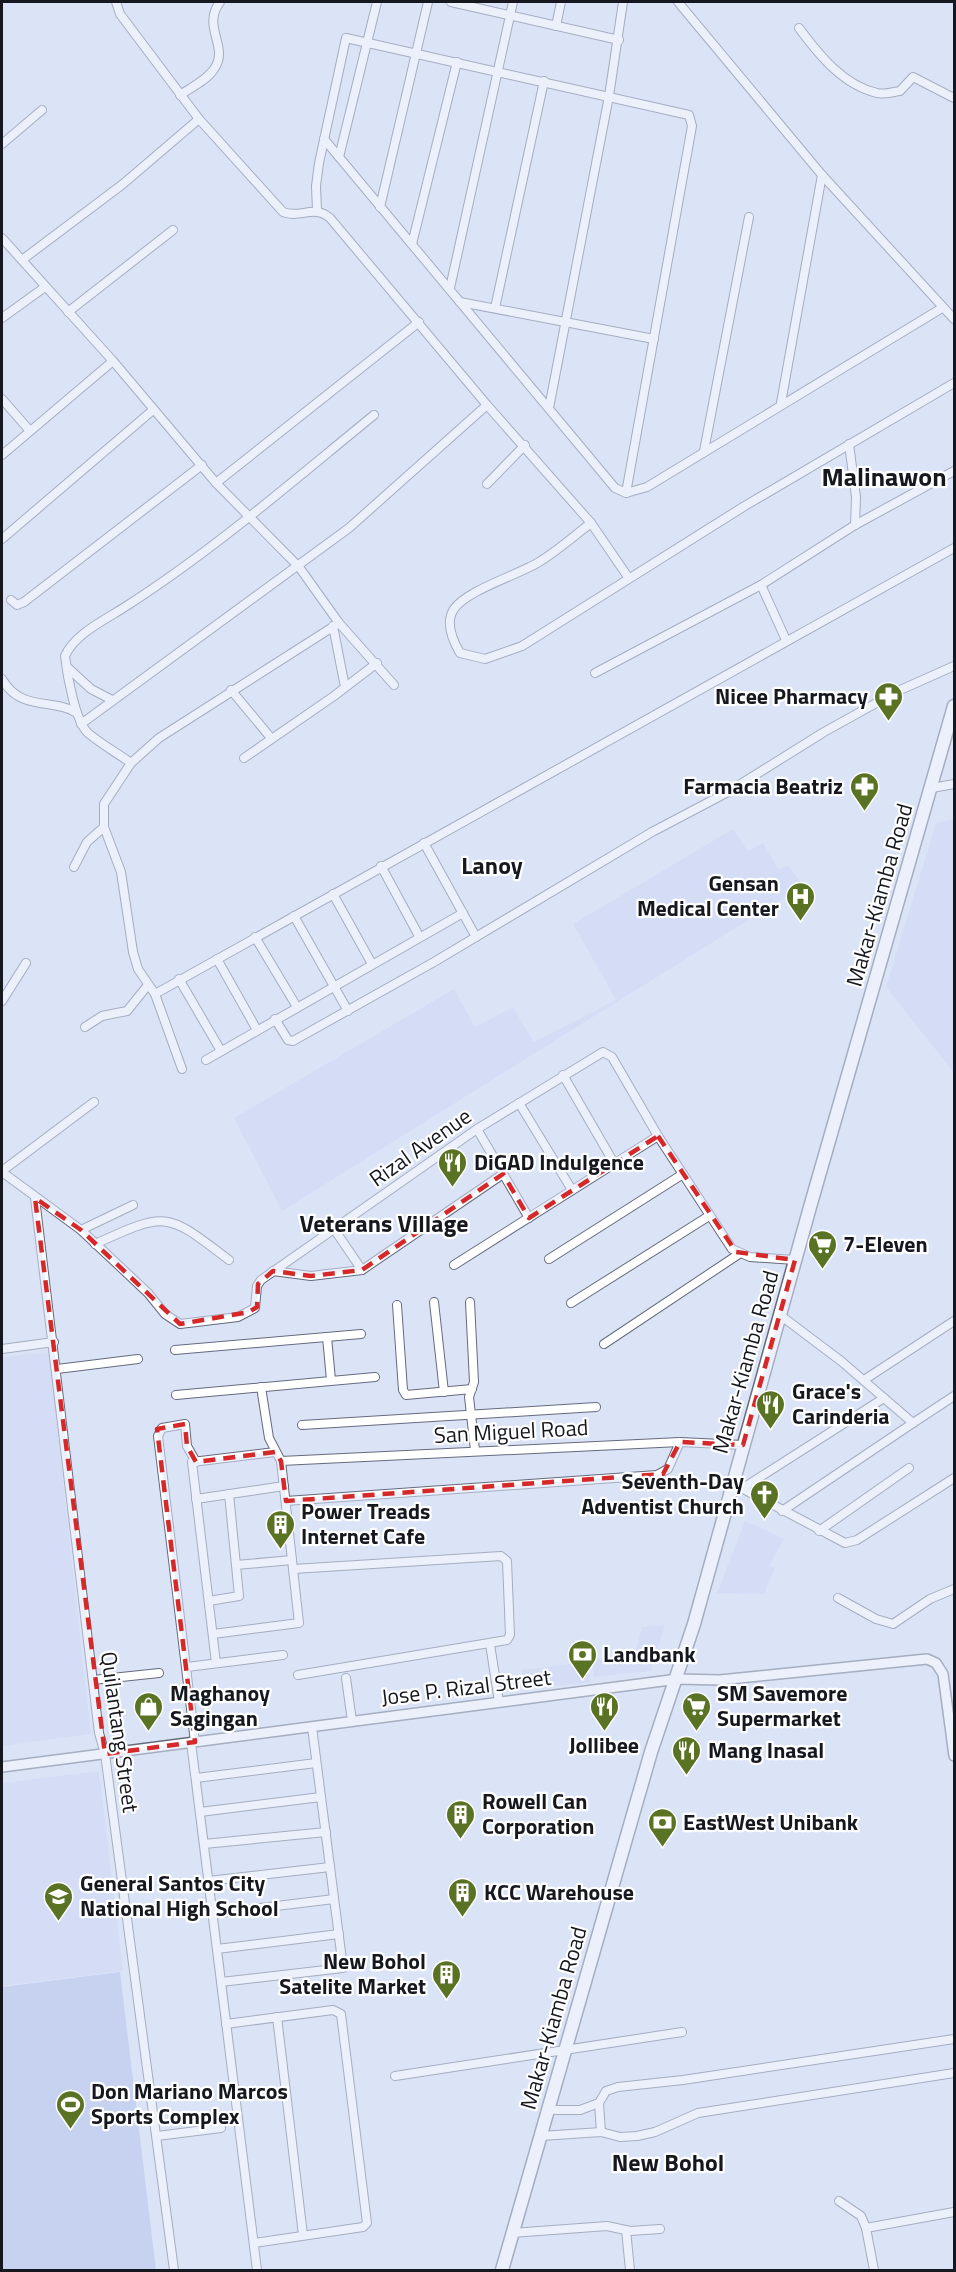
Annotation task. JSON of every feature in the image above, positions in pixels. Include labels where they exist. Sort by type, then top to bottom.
[{"type":"main road","name":"Makar-Kiamba Road","points":[[502,2271],[651,1752],[678,1679],[737,1486],[743,1445],[954,706]]},
{"type":"street","points":[[116,2],[120,14],[199,120],[284,212],[295,214],[317,210],[330,218],[487,405],[525,445],[591,523],[628,577]]},
{"type":"street","points":[[180,95],[206,77],[218,63],[218,45],[212,20],[220,2]]},
{"type":"street","points":[[339,157],[377,2]]},
{"type":"street","points":[[380,207],[428,2]]},
{"type":"street","points":[[451,2],[470,4],[619,40]]},
{"type":"street","points":[[450,288],[513,2]]},
{"type":"street","points":[[556,26],[561,2]]},
{"type":"street","points":[[549,408],[609,96],[623,2]]},
{"type":"street","points":[[678,2],[822,175],[954,319]]},
{"type":"street","points":[[800,28],[816,52],[846,80],[878,94],[900,91],[913,77],[954,98]]},
{"type":"street","points":[[317,210],[316,186],[324,139],[345,40],[349,38],[683,112],[692,120],[693,126],[626,494]]},
{"type":"street","points":[[412,244],[457,62]]},
{"type":"street","points":[[495,308],[544,81]]},
{"type":"street","points":[[2,144],[42,110]]},
{"type":"street","points":[[22,260],[123,184],[199,120]]},
{"type":"street","points":[[324,139],[615,488],[626,494],[647,487],[942,308]]},
{"type":"street","points":[[781,404],[822,175]]},
{"type":"street","points":[[704,452],[749,217]]},
{"type":"street","points":[[68,312],[173,230]]},
{"type":"street","points":[[3,243],[22,260],[113,362],[216,483],[299,567],[336,624],[377,663],[394,685]]},
{"type":"street","points":[[2,318],[45,287]]},
{"type":"street","points":[[460,302],[654,339]]},
{"type":"street","points":[[216,483],[419,322]]},
{"type":"street","points":[[2,456],[113,362]]},
{"type":"street","points":[[591,523],[539,562],[489,587],[454,610],[450,619],[452,633],[460,652],[485,659],[522,646],[628,577],[954,383]]},
{"type":"street","points":[[2,399],[30,431]]},
{"type":"street","points":[[81,724],[299,567],[349,528],[487,405]]},
{"type":"street","points":[[2,539],[153,410]]},
{"type":"street","points":[[131,763],[87,732],[81,724],[75,712],[66,666],[65,656],[68,649],[85,633],[131,603],[249,518],[374,415]]},
{"type":"street","points":[[849,444],[856,497],[855,525]]},
{"type":"street","points":[[487,484],[525,445]]},
{"type":"street","points":[[11,600],[17,605],[24,602],[202,465]]},
{"type":"street","points":[[595,673],[761,585],[812,555],[855,525],[954,471]]},
{"type":"street","points":[[155,994],[954,548]]},
{"type":"street","points":[[761,585],[786,640]]},
{"type":"street","points":[[336,624],[345,687]]},
{"type":"street","points":[[182,1069],[155,994],[138,969],[133,952],[121,872],[104,827],[104,804],[131,763],[159,738],[336,624]]},
{"type":"street","points":[[244,758],[377,663]]},
{"type":"street","points":[[66,666],[91,689],[112,700]]},
{"type":"street","points":[[275,1019],[291,1042],[476,938],[652,832],[728,792],[824,732],[898,692],[954,666]]},
{"type":"street","points":[[2,679],[12,691],[32,703],[62,706],[75,712]]},
{"type":"street","points":[[231,690],[271,738]]},
{"type":"street","points":[[932,788],[954,784]]},
{"type":"street","points":[[74,867],[87,842],[104,827]]},
{"type":"street","points":[[424,843],[476,938]]},
{"type":"street","points":[[381,866],[419,936]]},
{"type":"street","points":[[333,894],[372,964]]},
{"type":"street","points":[[206,1060],[463,912]]},
{"type":"street","points":[[294,916],[348,1011]]},
{"type":"street","points":[[255,938],[297,1007]]},
{"type":"street","points":[[217,958],[257,1030]]},
{"type":"street","points":[[2,1001],[26,963]]},
{"type":"street","points":[[179,980],[221,1051]]},
{"type":"street","points":[[85,1027],[102,1016],[127,1011],[148,985]]},
{"type":"street","name":"Rizal Avenue","points":[[95,1244],[148,1293],[165,1314],[180,1324],[238,1317],[257,1303],[257,1286],[273,1271],[477,1129],[603,1052],[612,1057],[658,1136]]},
{"type":"street","points":[[563,1075],[614,1163]]},
{"type":"street","points":[[94,1102],[2,1171],[36,1198],[58,1211],[95,1244],[146,1222],[163,1220],[178,1224],[229,1260]]},
{"type":"street","points":[[519,1103],[572,1190]]},
{"type":"street","points":[[477,1129],[529,1218]]},
{"type":"street","points":[[454,1265],[658,1136],[726,1241],[739,1254],[795,1260]]},
{"type":"street","points":[[273,1271],[303,1276],[362,1270],[503,1174]]},
{"type":"street","points":[[549,1259],[683,1174]]},
{"type":"street","name":"Quilantang Street","points":[[36,1198],[99,1733],[105,1754],[174,2271]]},
{"type":"street","points":[[81,1230],[133,1205]]},
{"type":"street","points":[[571,1303],[709,1216]]},
{"type":"street","points":[[334,1229],[362,1270]]},
{"type":"street","points":[[604,1344],[739,1254]]},
{"type":"street","points":[[434,1302],[444,1392]]},
{"type":"street","points":[[470,1302],[474,1382],[469,1395],[474,1450]]},
{"type":"street","points":[[398,1305],[405,1393],[411,1395],[472,1389]]},
{"type":"street","points":[[780,1315],[864,1380],[913,1423]]},
{"type":"street","points":[[864,1380],[954,1321]]},
{"type":"street","points":[[175,1350],[361,1334]]},
{"type":"street","points":[[327,1337],[330,1380]]},
{"type":"street","points":[[2,1349],[54,1342]]},
{"type":"street","points":[[57,1369],[138,1359]]},
{"type":"street","points":[[176,1395],[375,1377]]},
{"type":"street","points":[[213,1634],[299,1623],[281,1461],[274,1452],[261,1387]]},
{"type":"street","points":[[782,1511],[954,1396]]},
{"type":"street","points":[[737,1486],[884,1398]]},
{"type":"street","points":[[302,1425],[596,1407]]},
{"type":"street","points":[[196,1462],[187,1446],[185,1424],[162,1428],[158,1436],[187,1667],[196,1778],[257,2271]]},
{"type":"street","points":[[286,1501],[657,1475],[668,1469],[680,1442]]},
{"type":"street","name":"San Miguel Road","points":[[281,1461],[474,1450],[680,1442],[743,1445]]},
{"type":"street","points":[[216,1663],[192,1462],[274,1452]]},
{"type":"street","points":[[819,1531],[909,1468]]},
{"type":"street","points":[[737,1486],[819,1531],[844,1543],[852,1543],[954,1478]]},
{"type":"street","points":[[196,1499],[284,1486]]},
{"type":"street","points":[[209,1601],[238,1596],[229,1494]]},
{"type":"street","points":[[236,1565],[505,1557],[510,1637],[505,1641],[298,1676]]},
{"type":"street","points":[[838,1598],[876,1619],[893,1624],[930,1599],[954,1589]]},
{"type":"street","points":[[490,1644],[499,1702]]},
{"type":"street","points":[[187,1667],[283,1656]]},
{"type":"street","name":"Jose P. Rizal Street","points":[[2,1767],[678,1679],[720,1680],[920,1660],[936,1663],[943,1674],[954,1756]]},
{"type":"street","points":[[93,1680],[159,1673]]},
{"type":"street","points":[[346,1678],[352,1721]]},
{"type":"street","points":[[221,1982],[343,1968],[312,1726]]},
{"type":"street","points":[[196,1778],[316,1763]]},
{"type":"street","points":[[200,1812],[321,1797]]},
{"type":"street","points":[[204,1845],[326,1832]]},
{"type":"street","points":[[208,1881],[330,1867]]},
{"type":"street","points":[[212,1914],[334,1899]]},
{"type":"street","points":[[217,1949],[339,1934]]},
{"type":"street","points":[[226,2024],[333,2010],[341,2014],[367,2223],[363,2227],[254,2243]]},
{"type":"street","points":[[277,2017],[303,2235]]},
{"type":"street","points":[[395,2076],[682,2032]]},
{"type":"street","points":[[600,2132],[599,2103],[606,2091],[618,2087],[683,2080],[954,2039]]},
{"type":"street","points":[[542,2136],[600,2132],[621,2137],[637,2136],[655,2132],[698,2113],[954,2073]]},
{"type":"street","points":[[548,2110],[580,2110],[599,2103]]},
{"type":"street","points":[[156,2136],[221,2128]]},
{"type":"street","points":[[839,2201],[861,2216],[866,2228],[874,2271]]},
{"type":"street","points":[[866,2228],[954,2212]]},
{"type":"street","points":[[512,2233],[607,2226],[627,2230],[660,2229]]},
{"type":"street","points":[[627,2230],[630,2271]]},
{"type":"highlighted area","points":[[658,1136],[736,1252],[795,1260],[743,1445],[680,1442],[663,1474],[286,1501],[281,1461],[275,1452],[196,1462],[187,1446],[185,1424],[157,1429],[195,1742],[105,1754],[35,1198],[81,1230],[180,1324],[249,1312],[257,1307],[258,1284],[273,1271],[311,1276],[362,1270],[503,1174],[529,1218]]},
{"type":"shaded area","points":[[954,819],[954,1073],[886,987],[936,823]]},
{"type":"shaded area","points":[[733,829],[748,851],[763,843],[778,869],[789,866],[803,886],[282,1211],[234,1118],[454,989],[475,1027],[513,1007],[534,1042],[616,1000],[573,924]]},
{"type":"shaded area","points":[[49,1352],[91,1734],[2,1746],[2,1357]]},
{"type":"shaded area","points":[[745,1521],[784,1539],[769,1566],[775,1568],[764,1594],[717,1593]]},
{"type":"shaded area","points":[[665,1625],[651,1671],[594,1677],[592,1660],[635,1653],[642,1627]]},
{"type":"shaded area","points":[[588,1662],[591,1682],[524,1690],[521,1670]]},
{"type":"shaded area","name":"General Santos City National High School","points":[[99,1771],[123,1971],[2,1986],[2,1783]]},
{"type":"shaded area","name":"Don Mariano Marcos Sports Complex","points":[[120,1972],[156,2270],[2,2270],[2,1987]]},
{"type":"place","name":"Nicee Pharmacy","points":[[889,722]]},
{"type":"place","name":"Farmacia Beatriz","points":[[864,812]]},
{"type":"place","name":"Gensan Medical Center","points":[[800,922]]},
{"type":"place","name":"DiGAD Indulgence","points":[[453,1188]]},
{"type":"place","name":"7-Eleven","points":[[822,1270]]},
{"type":"place","name":"Grace's Carinderia","points":[[771,1430]]},
{"type":"place","name":"Seventh-Day Adventist Church","points":[[765,1520]]},
{"type":"place","name":"Power Treads Internet Cafe","points":[[280,1550]]},
{"type":"place","name":"Landbank","points":[[582,1680]]},
{"type":"place","name":"Maghanoy Sagingan","points":[[149,1732]]},
{"type":"place","name":"Jollibee","points":[[604,1732]]},
{"type":"place","name":"SM Savemore Supermarket","points":[[696,1732]]},
{"type":"place","name":"Mang Inasal","points":[[687,1776]]},
{"type":"place","name":"Rowell Can Corporation","points":[[461,1840]]},
{"type":"place","name":"EastWest Unibank","points":[[662,1848]]},
{"type":"place","name":"KCC Warehouse","points":[[463,1918]]},
{"type":"place","name":"General Santos City National High School","points":[[59,1922]]},
{"type":"place","name":"New Bohol Satelite Market","points":[[447,2000]]},
{"type":"place","name":"Don Mariano Marcos Sports Complex","points":[[70,2130]]},
{"type":"district","name":"Malinawon","points":[[884,476]]},
{"type":"district","name":"Lanoy","points":[[492,865]]},
{"type":"district","name":"Veterans Village","points":[[384,1223]]},
{"type":"district","name":"New Bohol","points":[[668,2162]]}]
